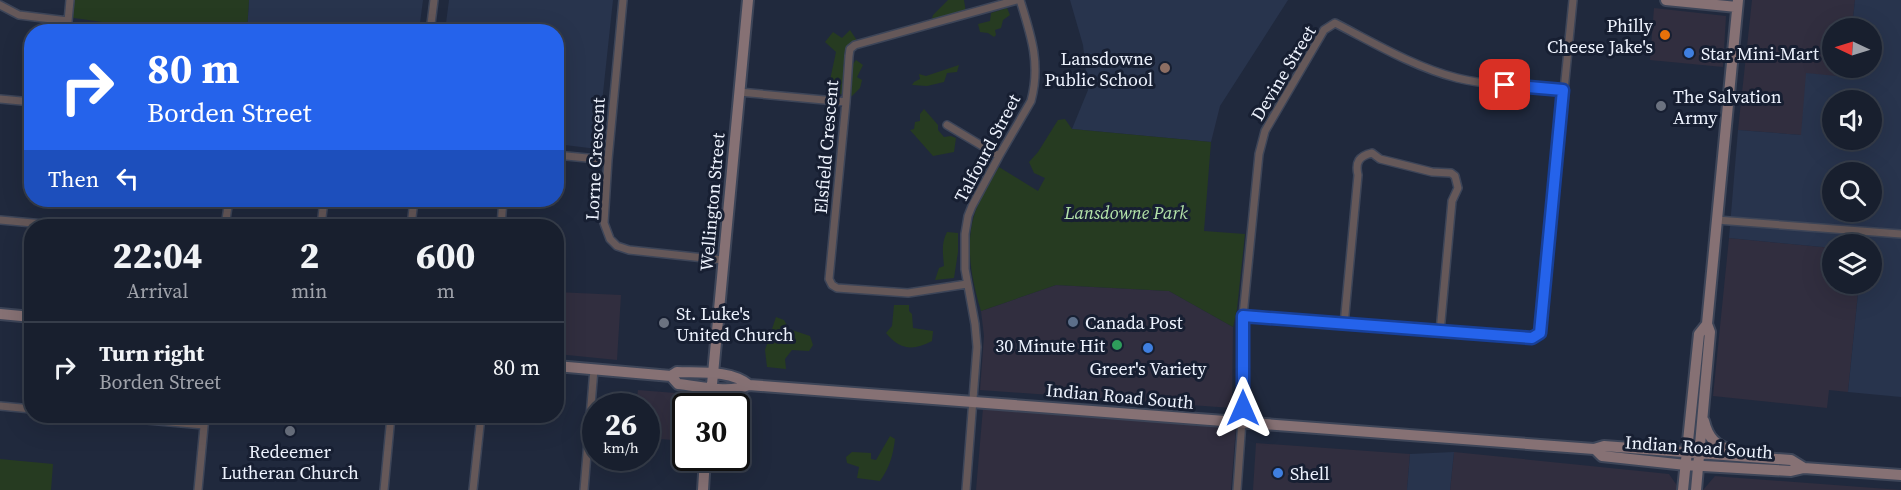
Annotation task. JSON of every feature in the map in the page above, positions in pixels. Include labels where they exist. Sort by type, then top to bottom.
[{"type":"main road","name":"Wellington Street","points":[[711,393],[748,0]]},
{"type":"main road","points":[[1666,0],[1737,3],[1707,324],[1710,332],[1696,490]]},
{"type":"main road","points":[[0,314],[24,316]]},
{"type":"main road","points":[[1683,490],[1699,334],[1707,324]]},
{"type":"main road","points":[[564,367],[671,376]]},
{"type":"main road","name":"Indian Road South","points":[[749,385],[740,377],[677,372],[671,376],[678,384],[712,387],[739,389],[749,385],[1595,449],[1604,446],[1687,451],[1791,460],[1804,468]]},
{"type":"main road","points":[[1703,415],[1709,436],[1719,446],[1769,458]]},
{"type":"main road","name":"Indian Road South","points":[[1595,449],[1602,456],[1686,465],[1791,471],[1804,468],[1901,475]]},
{"type":"main road","points":[[1623,458],[1673,470],[1680,477],[1683,490]]},
{"type":"main road","points":[[703,490],[704,471]]},
{"type":"main road","points":[[1866,472],[1901,482]]},
{"type":"street","points":[[68,24],[70,0]]},
{"type":"street","points":[[431,24],[434,0]]},
{"type":"street","name":"Lorne Crescent","points":[[623,0],[604,223],[610,239],[617,246],[629,250],[723,260]]},
{"type":"street","name":"Elsfield Crescent","points":[[967,284],[908,293],[837,288],[829,279],[850,50],[855,45],[1019,0]]},
{"type":"street","name":"Talfourd Street","points":[[966,490],[977,347],[965,269],[965,234],[972,206],[1031,101],[1036,83],[1032,40],[1019,0]]},
{"type":"street","points":[[1243,316],[1532,338],[1540,333],[1573,0]]},
{"type":"street","points":[[0,5],[18,15],[68,21]]},
{"type":"street","name":"Devine Street","points":[[1237,490],[1242,423],[1243,316],[1259,154],[1265,131],[1324,30],[1335,23],[1409,61],[1456,78],[1563,90]]},
{"type":"street","points":[[739,92],[846,102]]},
{"type":"street","points":[[0,99],[24,101]]},
{"type":"street","points":[[947,125],[999,156]]},
{"type":"street","points":[[1344,325],[1358,175],[1356,166],[1358,160],[1372,153],[1380,159],[1432,172],[1451,173],[1455,176],[1458,188],[1452,201],[1440,332]]},
{"type":"street","points":[[564,156],[608,160]]},
{"type":"street","points":[[0,220],[24,222]]},
{"type":"street","points":[[1717,220],[1901,234]]},
{"type":"street","points":[[584,490],[594,369]]},
{"type":"street","points":[[0,406],[24,408]]},
{"type":"street","points":[[181,423],[204,425],[198,490]]},
{"type":"street","points":[[384,490],[391,423]]},
{"type":"street","points":[[473,490],[479,423]]},
{"type":"shaded area","points":[[249,0],[423,0],[420,24],[247,24]]},
{"type":"shaded area","points":[[449,0],[613,0],[597,149],[564,145],[564,24],[446,24]]},
{"type":"shaded area","name":"Lansdowne Public School","points":[[1070,0],[1288,0],[1220,106],[1211,142],[1072,129],[1088,90],[1083,45]]},
{"type":"shaded area","points":[[1752,0],[1855,0],[1853,18],[1822,18],[1822,78],[1846,78],[1837,90],[1822,90],[1822,109],[1801,135],[1738,130]]},
{"type":"shaded area","points":[[1855,0],[1901,0],[1901,397],[1848,392],[1858,294],[1882,294],[1882,234],[1822,234],[1822,247],[1729,238],[1738,130],[1801,135],[1806,73],[1822,75],[1822,78],[1882,78],[1882,18],[1853,18]]},
{"type":"shaded area","points":[[1654,8],[1726,16],[1723,67],[1650,60]]},
{"type":"shaded area","points":[[1729,238],[1822,247],[1822,294],[1858,294],[1848,392],[1829,390],[1827,408],[1713,396]]},
{"type":"shaded area","points":[[1056,285],[1169,291],[1233,327],[1232,408],[980,390],[984,336],[981,311]]},
{"type":"shaded area","points":[[564,292],[621,295],[617,360],[564,355]]},
{"type":"shaded area","points":[[638,390],[675,393],[672,393],[672,440],[660,439],[660,393],[638,393]]},
{"type":"shaded area","points":[[983,408],[1236,427],[1231,490],[976,490]]},
{"type":"shaded area","points":[[1256,443],[1410,454],[1407,490],[1253,490]]},
{"type":"shaded area","points":[[1454,452],[1669,474],[1678,490],[1450,490]]},
{"type":"shaded area","points":[[1454,452],[1450,490],[1407,490],[1410,454]]},
{"type":"shaded area","points":[[1715,476],[1726,477],[1901,490],[1703,490]]},
{"type":"green space","points":[[68,0],[249,0],[247,24],[116,24],[67,17]]},
{"type":"green space","points":[[948,0],[964,0],[966,13],[931,22],[933,15]]},
{"type":"green space","points":[[1007,8],[1010,15],[1003,20],[1001,28],[995,30],[994,37],[980,32],[978,24],[990,21],[991,13]]},
{"type":"green space","points":[[850,30],[858,42],[844,53],[847,56],[843,66],[848,70],[856,60],[863,65],[857,77],[862,80],[860,88],[852,96],[833,93],[830,80],[836,52],[825,42],[833,32],[842,38]]},
{"type":"green space","points":[[959,65],[957,72],[947,73],[944,82],[927,86],[912,85],[920,79],[919,74],[926,76]]},
{"type":"green space","points":[[924,109],[938,125],[938,130],[944,137],[956,138],[954,152],[933,156],[910,130],[914,129],[915,122],[920,121],[920,114]]},
{"type":"green space","name":"Lansdowne Park","points":[[1065,119],[1072,129],[1211,142],[1204,231],[1245,234],[1233,327],[1169,291],[1056,285],[981,311],[970,255],[971,227],[980,200],[999,167],[1038,191],[1045,178],[1034,173],[1029,162],[1058,120]]},
{"type":"green space","points":[[947,232],[958,233],[954,278],[935,280],[939,268],[944,266],[943,244]]},
{"type":"green space","points":[[894,305],[909,305],[913,328],[933,331],[932,341],[919,346],[907,347],[891,339],[886,333],[892,326]]},
{"type":"green space","points":[[776,317],[784,320],[789,329],[810,336],[813,345],[809,351],[792,350],[785,359],[786,369],[767,367],[765,350]]},
{"type":"green space","points":[[890,436],[895,439],[893,450],[889,466],[880,481],[857,478],[859,467],[847,463],[846,457],[852,452],[871,453],[871,459],[876,460]]},
{"type":"green space","points":[[0,459],[53,464],[51,490],[0,490]]},
{"type":"place","name":"Philly Cheese Jake's","points":[[1665,35]]},
{"type":"place","name":"Star Mini-Mart","points":[[1689,53]]},
{"type":"place","name":"Lansdowne Public School","points":[[1165,68]]},
{"type":"place","name":"The Salvation Army","points":[[1661,106]]},
{"type":"place","name":"Canada Post","points":[[1073,322]]},
{"type":"place","name":"St. Luke's United Church","points":[[664,323]]},
{"type":"place","name":"30 Minute Hit","points":[[1117,345]]},
{"type":"place","name":"Greer's Variety","points":[[1148,348]]},
{"type":"place","name":"Redeemer Lutheran Church","points":[[290,431]]},
{"type":"place","name":"Shell","points":[[1278,473]]},
{"type":"route","points":[[1243,408],[1243,316],[1532,338],[1540,333],[1563,90],[1505,85]]}]
